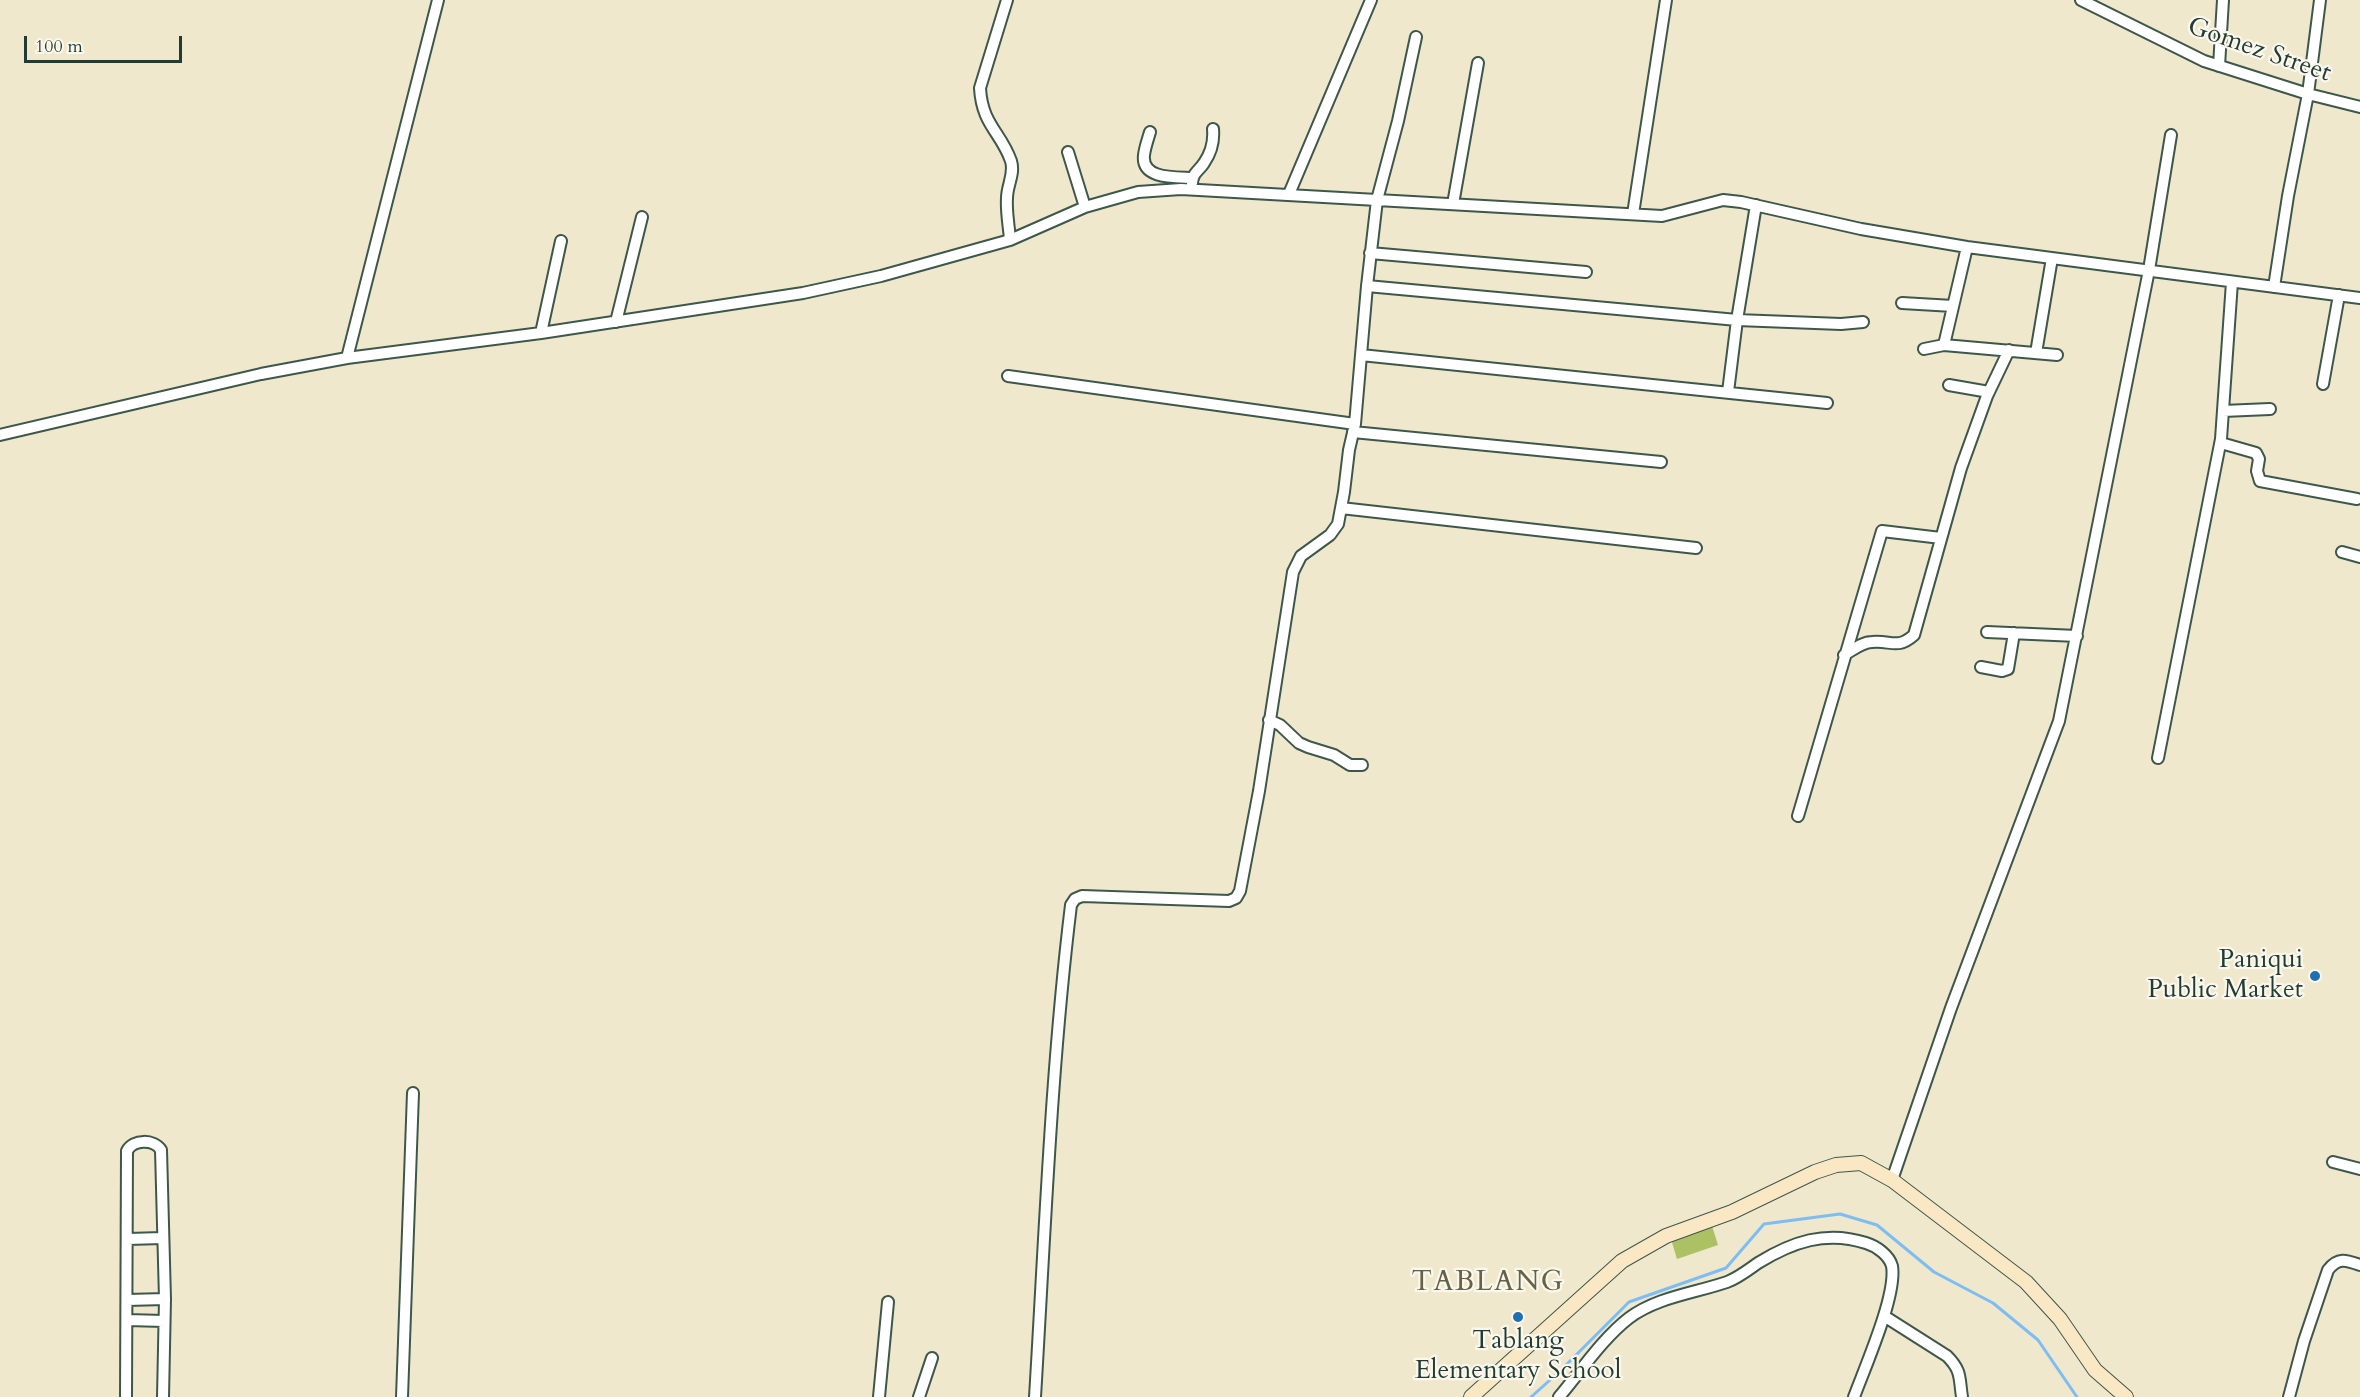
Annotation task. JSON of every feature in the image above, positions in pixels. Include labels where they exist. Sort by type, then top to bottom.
[{"type":"street","points":[[347,358],[438,0]]},
{"type":"street","points":[[1007,0],[980,88],[981,103],[989,125],[1011,161],[1013,174],[1007,196],[1010,240]]},
{"type":"street","points":[[1289,194],[1371,0]]},
{"type":"street","points":[[1633,214],[1666,0]]},
{"type":"street","name":"Gomez Street","points":[[2081,0],[2190,55],[2308,94],[2360,107]]},
{"type":"street","points":[[2219,66],[2223,0]]},
{"type":"street","points":[[2274,287],[2288,196],[2308,94],[2320,0]]},
{"type":"street","points":[[1035,1397],[1050,1132],[1071,905],[1075,899],[1082,896],[1229,901],[1236,898],[1240,891],[1259,791],[1288,595],[1296,563],[1301,556],[1330,535],[1338,524],[1354,428],[1377,200],[1398,121],[1416,36]]},
{"type":"street","points":[[1453,204],[1478,63]]},
{"type":"street","points":[[1192,184],[1194,172],[1204,163],[1213,142],[1213,129]]},
{"type":"street","points":[[1150,132],[1144,154],[1144,161],[1150,170],[1161,177],[1192,184],[1377,200],[1662,216],[1723,200],[1756,205],[1861,229],[1966,247],[2360,298]]},
{"type":"street","points":[[1892,1180],[1951,1008],[2059,721],[2149,270],[2171,135]]},
{"type":"street","points":[[1068,152],[1085,207]]},
{"type":"street","points":[[0,435],[261,374],[347,358],[541,333],[803,293],[881,276],[1010,240],[1085,207],[1138,192],[1192,184]]},
{"type":"street","points":[[1728,392],[1756,205]]},
{"type":"street","points":[[616,322],[642,217]]},
{"type":"street","points":[[541,333],[561,241]]},
{"type":"street","points":[[1944,345],[1966,247]]},
{"type":"street","points":[[1370,253],[1586,272]]},
{"type":"street","points":[[2036,353],[2052,258]]},
{"type":"street","points":[[2158,758],[2221,443],[2232,282]]},
{"type":"street","points":[[1367,286],[1737,320],[1841,324],[1863,322]]},
{"type":"street","points":[[2323,384],[2339,295]]},
{"type":"street","points":[[1902,303],[1953,306]]},
{"type":"street","points":[[1924,349],[1944,345],[2057,355]]},
{"type":"street","points":[[1844,655],[1871,642],[1891,645],[1905,643],[1914,635],[1961,468],[1989,392],[2009,350]]},
{"type":"street","points":[[1361,355],[1827,403]]},
{"type":"street","points":[[1008,376],[1354,428],[1661,462]]},
{"type":"street","points":[[1949,385],[1989,392]]},
{"type":"street","points":[[2223,411],[2271,410]]},
{"type":"street","points":[[2221,443],[2256,453],[2259,459],[2257,471],[2260,481],[2357,499]]},
{"type":"street","points":[[1341,508],[1696,548]]},
{"type":"street","points":[[1798,816],[1882,531],[1941,538]]},
{"type":"street","points":[[2342,552],[2360,557]]},
{"type":"street","points":[[1987,632],[2077,636]]},
{"type":"street","points":[[1981,667],[2008,669],[2014,633]]},
{"type":"street","points":[[1269,720],[1280,725],[1299,743],[1334,755],[1354,766],[1362,765]]},
{"type":"street","points":[[402,1397],[413,1093]]},
{"type":"street","points":[[126,1397],[127,1151],[132,1144],[137,1142],[154,1143],[161,1150],[165,1299],[163,1397]]},
{"type":"street","points":[[2333,1162],[2360,1169]]},
{"type":"street","points":[[1471,1397],[1623,1261],[1666,1236],[1732,1212],[1815,1172],[1836,1165],[1861,1163],[1892,1180],[2026,1282],[2060,1319],[2096,1370],[2126,1397]]},
{"type":"street","points":[[128,1239],[162,1238]]},
{"type":"street","points":[[1559,1397],[1615,1330],[1630,1317],[1666,1300],[1730,1281],[1785,1247],[1818,1238],[1852,1239],[1870,1244],[1885,1254],[1891,1264],[1892,1278],[1884,1316],[1854,1397]]},
{"type":"street","points":[[2289,1397],[2304,1341],[2328,1270],[2334,1262],[2343,1260],[2360,1265]]},
{"type":"street","points":[[127,1300],[165,1299]]},
{"type":"street","points":[[879,1397],[888,1302]]},
{"type":"street","points":[[1884,1316],[1947,1356],[1955,1364],[1961,1374],[1962,1397]]},
{"type":"street","points":[[127,1320],[164,1321]]},
{"type":"street","points":[[920,1397],[932,1358]]},
{"type":"green space","points":[[1712,1226],[1718,1245],[1677,1259],[1671,1239]]},
{"type":"waterway","points":[[1531,1397],[1629,1302],[1726,1268],[1764,1224],[1840,1214],[1877,1225],[1934,1272],[1993,1303],[2038,1340],[2077,1397]]},
{"type":"place","name":"Paniqui Public Market","points":[[2315,976]]},
{"type":"place","name":"Tablang Elementary School","points":[[1518,1317]]},
{"type":"district","name":"TABLANG","points":[[1488,1284]]}]
